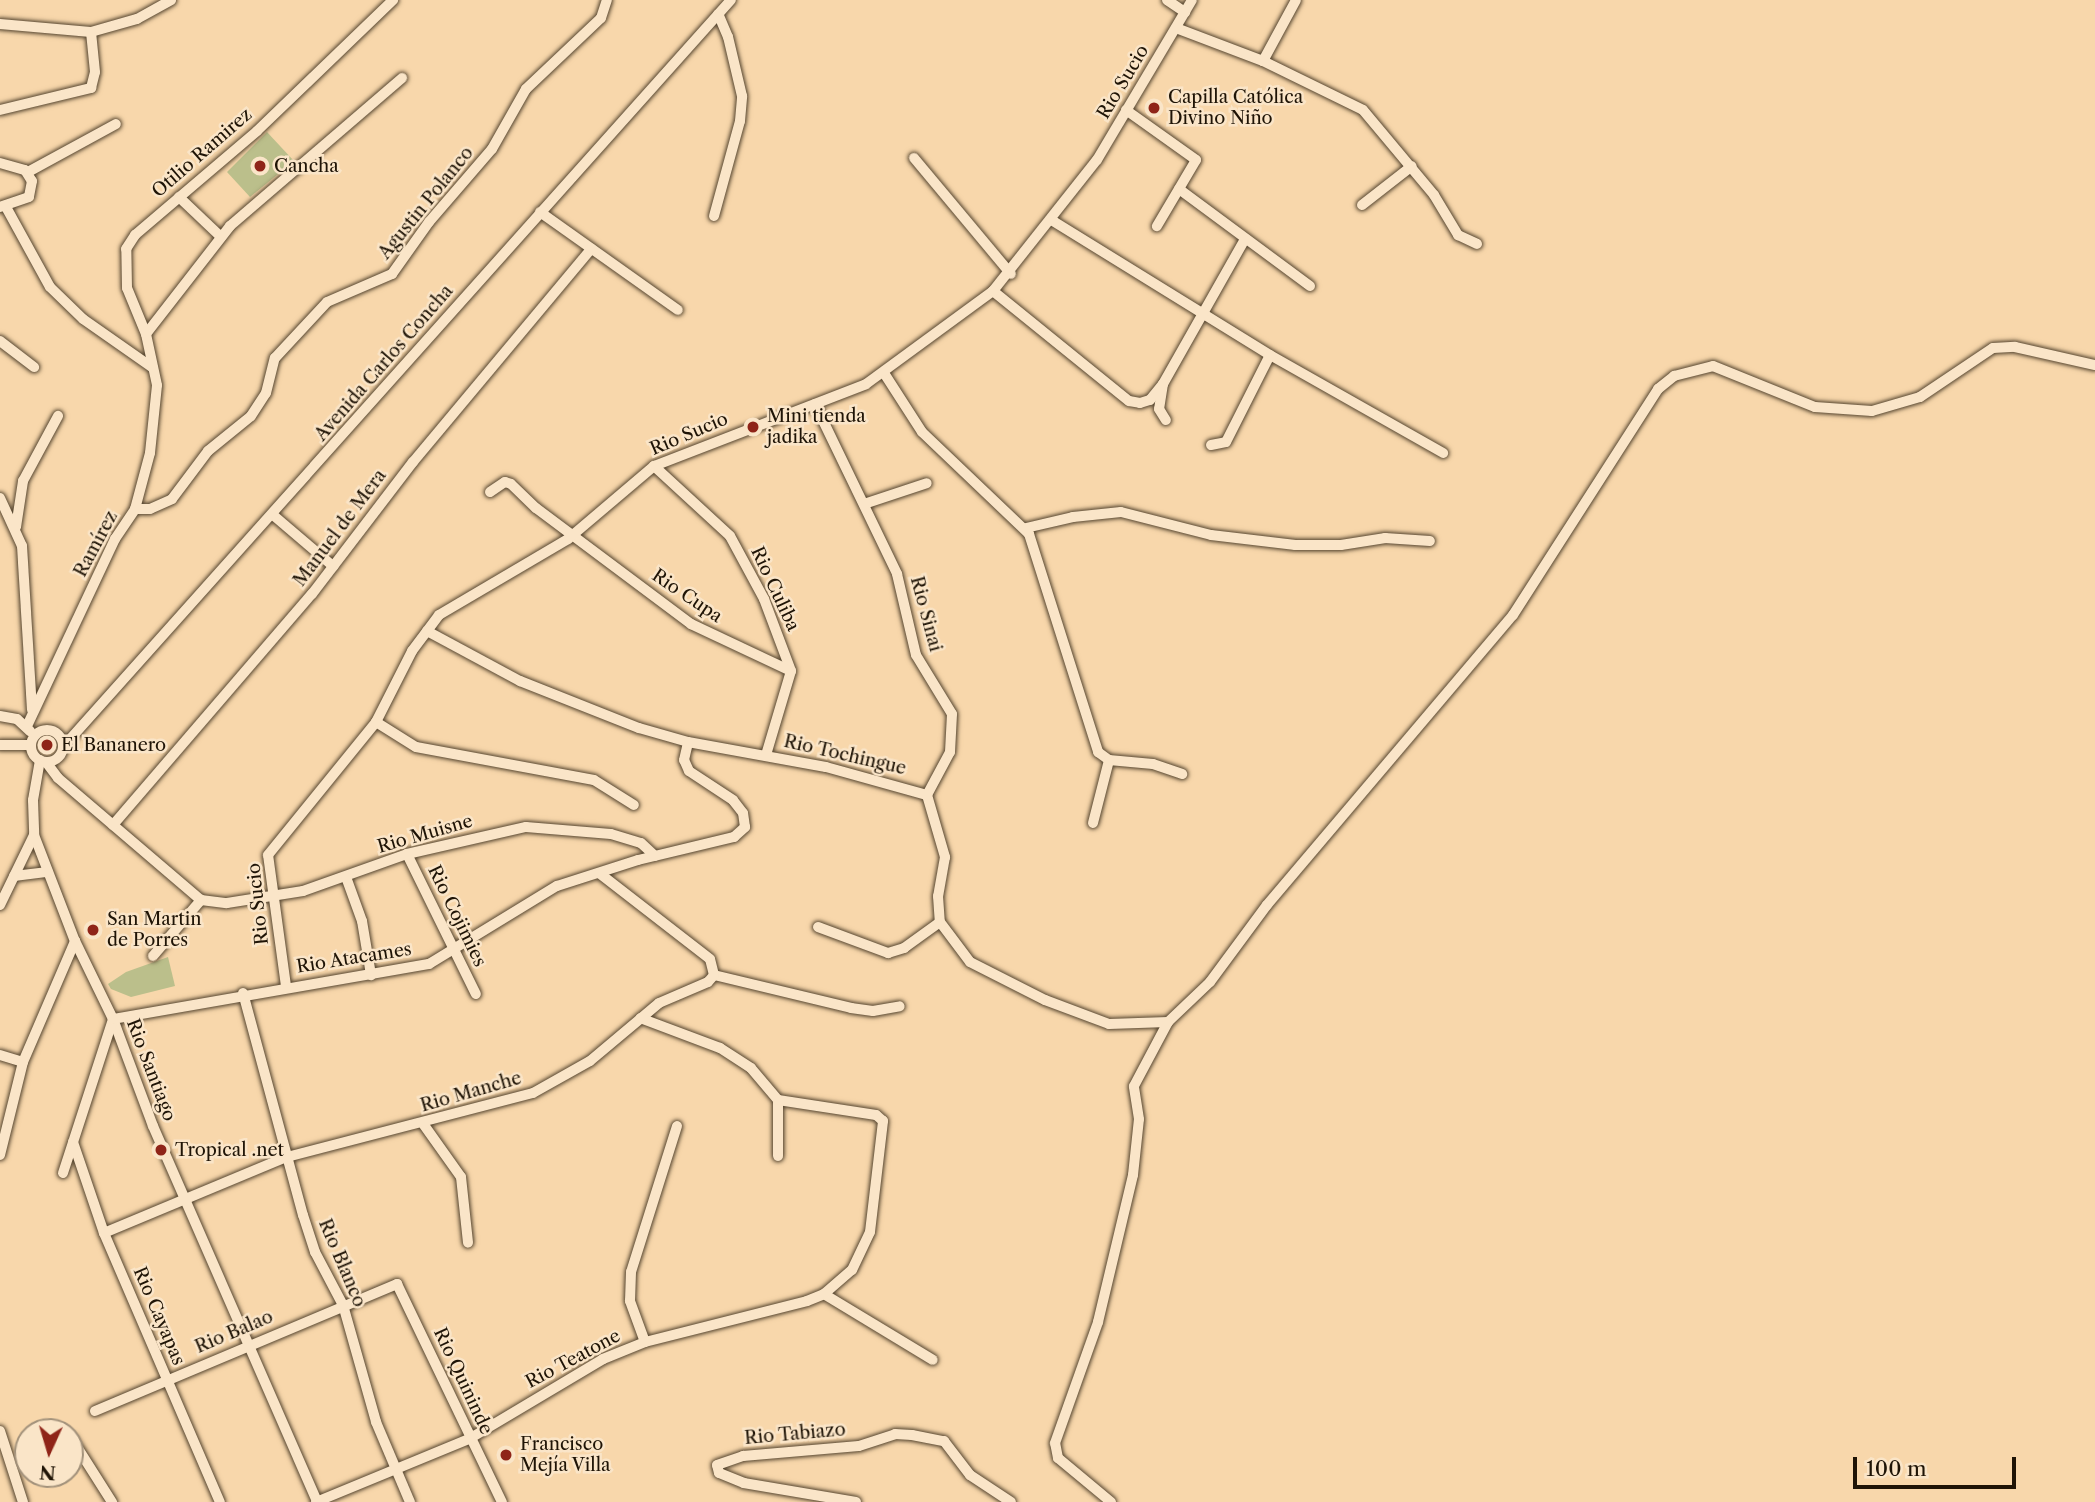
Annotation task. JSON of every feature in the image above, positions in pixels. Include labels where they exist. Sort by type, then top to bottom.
[{"type":"street","points":[[0,24],[91,32],[138,19],[171,0]]},
{"type":"street","name":"Otilio Ramirez","points":[[153,368],[146,334],[127,288],[126,248],[135,235],[257,131],[393,0]]},
{"type":"street","name":"Agustin Polanco","points":[[135,509],[150,509],[172,499],[208,451],[251,416],[266,393],[275,358],[327,302],[392,274],[429,222],[492,149],[526,89],[601,18],[607,0]]},
{"type":"street","name":"Avenida Carlos Concha","points":[[43,761],[59,756],[63,747],[731,0]]},
{"type":"street","points":[[1167,0],[1185,12]]},
{"type":"street","name":"Rio Sucio","points":[[286,986],[268,855],[376,722],[412,651],[450,607],[572,535],[654,467],[815,404],[884,373],[993,291],[1011,274],[1053,221],[1126,110],[1192,0]]},
{"type":"street","points":[[1263,61],[1296,0]]},
{"type":"street","points":[[714,216],[740,121],[741,96],[728,37],[718,15]]},
{"type":"street","points":[[1176,28],[1263,61],[1363,110],[1412,166],[1458,235],[1477,243]]},
{"type":"street","points":[[0,110],[91,88],[95,72],[91,32]]},
{"type":"street","points":[[146,334],[221,237],[402,78]]},
{"type":"street","points":[[1126,110],[1193,156],[1195,166],[1157,226]]},
{"type":"street","points":[[0,163],[28,172],[116,124]]},
{"type":"street","points":[[914,158],[1011,274]]},
{"type":"street","points":[[1362,205],[1412,166]]},
{"type":"street","points":[[28,172],[32,181],[29,197],[3,207],[50,287],[83,320],[153,368]]},
{"type":"street","points":[[1179,189],[1310,286]]},
{"type":"street","points":[[178,197],[221,237]]},
{"type":"street","points":[[541,212],[678,310]]},
{"type":"street","points":[[1053,221],[1270,355],[1443,453]]},
{"type":"street","points":[[993,291],[1129,401],[1150,400],[1163,384],[1245,239]]},
{"type":"street","name":"Manuel de Mera","points":[[113,825],[333,566],[412,462],[591,249]]},
{"type":"street","points":[[0,341],[34,367]]},
{"type":"street","points":[[1111,1502],[1058,1458],[1055,1443],[1098,1322],[1133,1175],[1139,1119],[1134,1086],[1168,1022],[1210,982],[1267,905],[1513,615],[1658,388],[1674,376],[1713,366],[1815,407],[1843,412],[1903,404],[1993,348],[2015,346],[2095,365]]},
{"type":"street","points":[[1211,445],[1226,442],[1270,355]]},
{"type":"street","name":"Ramírez","points":[[27,726],[115,539],[135,509],[150,453],[158,401],[153,368]]},
{"type":"street","points":[[884,373],[922,432],[1026,528],[1093,743],[1109,760],[1153,764],[1182,774]]},
{"type":"street","points":[[1163,384],[1159,409],[1166,420]]},
{"type":"street","name":"Rio Sinai","points":[[815,404],[897,574],[916,655],[951,714],[950,752],[927,795]]},
{"type":"street","points":[[16,527],[23,481],[58,416]]},
{"type":"street","name":"Rio Culiba","points":[[654,467],[715,521],[740,551],[791,671]]},
{"type":"street","name":"Rio Cupa","points":[[491,492],[505,482],[511,484],[572,535],[691,624],[791,671]]},
{"type":"street","points":[[863,504],[927,483]]},
{"type":"street","points":[[0,498],[16,527],[22,546],[32,713]]},
{"type":"street","points":[[1026,528],[1073,517],[1121,513],[1211,535],[1295,545],[1341,545],[1385,538],[1430,541]]},
{"type":"street","points":[[273,515],[333,566]]},
{"type":"street","name":"Rio Tochingue","points":[[428,631],[520,681],[602,715],[688,742],[766,755],[927,795]]},
{"type":"street","points":[[766,755],[791,671]]},
{"type":"street","points":[[0,716],[27,726],[43,761],[58,778],[201,900],[153,956]]},
{"type":"street","points":[[376,722],[416,747],[594,780],[634,805]]},
{"type":"street","points":[[0,745],[33,740],[53,731],[63,747]]},
{"type":"street","name":"Rio Atacames","points":[[113,1019],[243,993],[429,964],[529,901],[599,873],[655,856],[727,841],[745,827],[739,806],[690,771],[684,760],[688,742]]},
{"type":"street","points":[[1093,823],[1109,760]]},
{"type":"street","name":"Rio Santiago","points":[[43,761],[33,800],[34,835],[75,941],[113,1019],[186,1200],[317,1502]]},
{"type":"street","points":[[927,795],[945,857],[938,895],[940,922],[970,962],[1045,1000],[1109,1024],[1168,1022]]},
{"type":"street","name":"Rio Muisne","points":[[201,900],[228,903],[272,897],[346,877],[407,854],[526,827],[611,834],[642,843],[655,856]]},
{"type":"street","points":[[0,905],[34,835]]},
{"type":"street","name":"Rio Cojimies","points":[[407,854],[476,994]]},
{"type":"street","points":[[14,876],[48,872]]},
{"type":"street","points":[[599,873],[704,953],[714,966],[714,975],[851,1008],[873,1011],[900,1006]]},
{"type":"street","points":[[346,877],[362,921],[371,975]]},
{"type":"street","points":[[818,927],[888,953],[904,948],[940,922]]},
{"type":"street","points":[[0,1155],[23,1062],[75,941]]},
{"type":"street","name":"Rio Manche","points":[[104,1233],[287,1157],[424,1125],[533,1093],[590,1061],[659,1003],[701,988],[714,975]]},
{"type":"street","name":"Rio Blanco","points":[[243,993],[315,1252],[343,1305],[376,1422],[410,1502]]},
{"type":"street","points":[[640,1018],[720,1048],[751,1068],[778,1100],[778,1156]]},
{"type":"street","points":[[63,1173],[113,1019]]},
{"type":"street","points":[[0,1055],[23,1062]]},
{"type":"street","name":"Rio Teatone","points":[[317,1502],[469,1439],[603,1359],[645,1342],[764,1315],[824,1294],[852,1270],[870,1232],[883,1121],[876,1115],[778,1100]]},
{"type":"street","points":[[424,1125],[461,1177],[468,1243]]},
{"type":"street","points":[[645,1342],[630,1301],[631,1272],[677,1126]]},
{"type":"street","name":"Rio Cayapas","points":[[73,1141],[104,1233],[220,1502]]},
{"type":"street","name":"Rio Balao","points":[[95,1411],[387,1286]]},
{"type":"street","name":"Rio Quininde","points":[[387,1286],[402,1289],[469,1439],[502,1502]]},
{"type":"street","points":[[824,1294],[933,1360]]},
{"type":"street","points":[[0,1431],[23,1502]]},
{"type":"street","name":"Rio Tabiazo","points":[[856,1502],[744,1483],[719,1473],[717,1465],[743,1455],[859,1446],[895,1434],[912,1435],[944,1441],[970,1475],[1002,1493],[1012,1502]]},
{"type":"street","points":[[84,1458],[111,1502]]},
{"type":"green space","name":"Cancha","points":[[267,132],[294,161],[250,197],[227,172]]},
{"type":"green space","points":[[168,957],[175,986],[131,997],[111,989],[108,984],[126,972]]},
{"type":"place","name":"Capilla Católica Divino Niño","points":[[1154,108]]},
{"type":"place","name":"Cancha","points":[[260,166]]},
{"type":"place","name":"Mini tienda jadika","points":[[753,427]]},
{"type":"place","name":"El Bananero","points":[[47,745]]},
{"type":"place","name":"San Martin de Porres","points":[[93,930]]},
{"type":"place","name":"Tropical .net","points":[[161,1150]]},
{"type":"place","name":"Francisco Mejía Villa","points":[[506,1455]]}]
